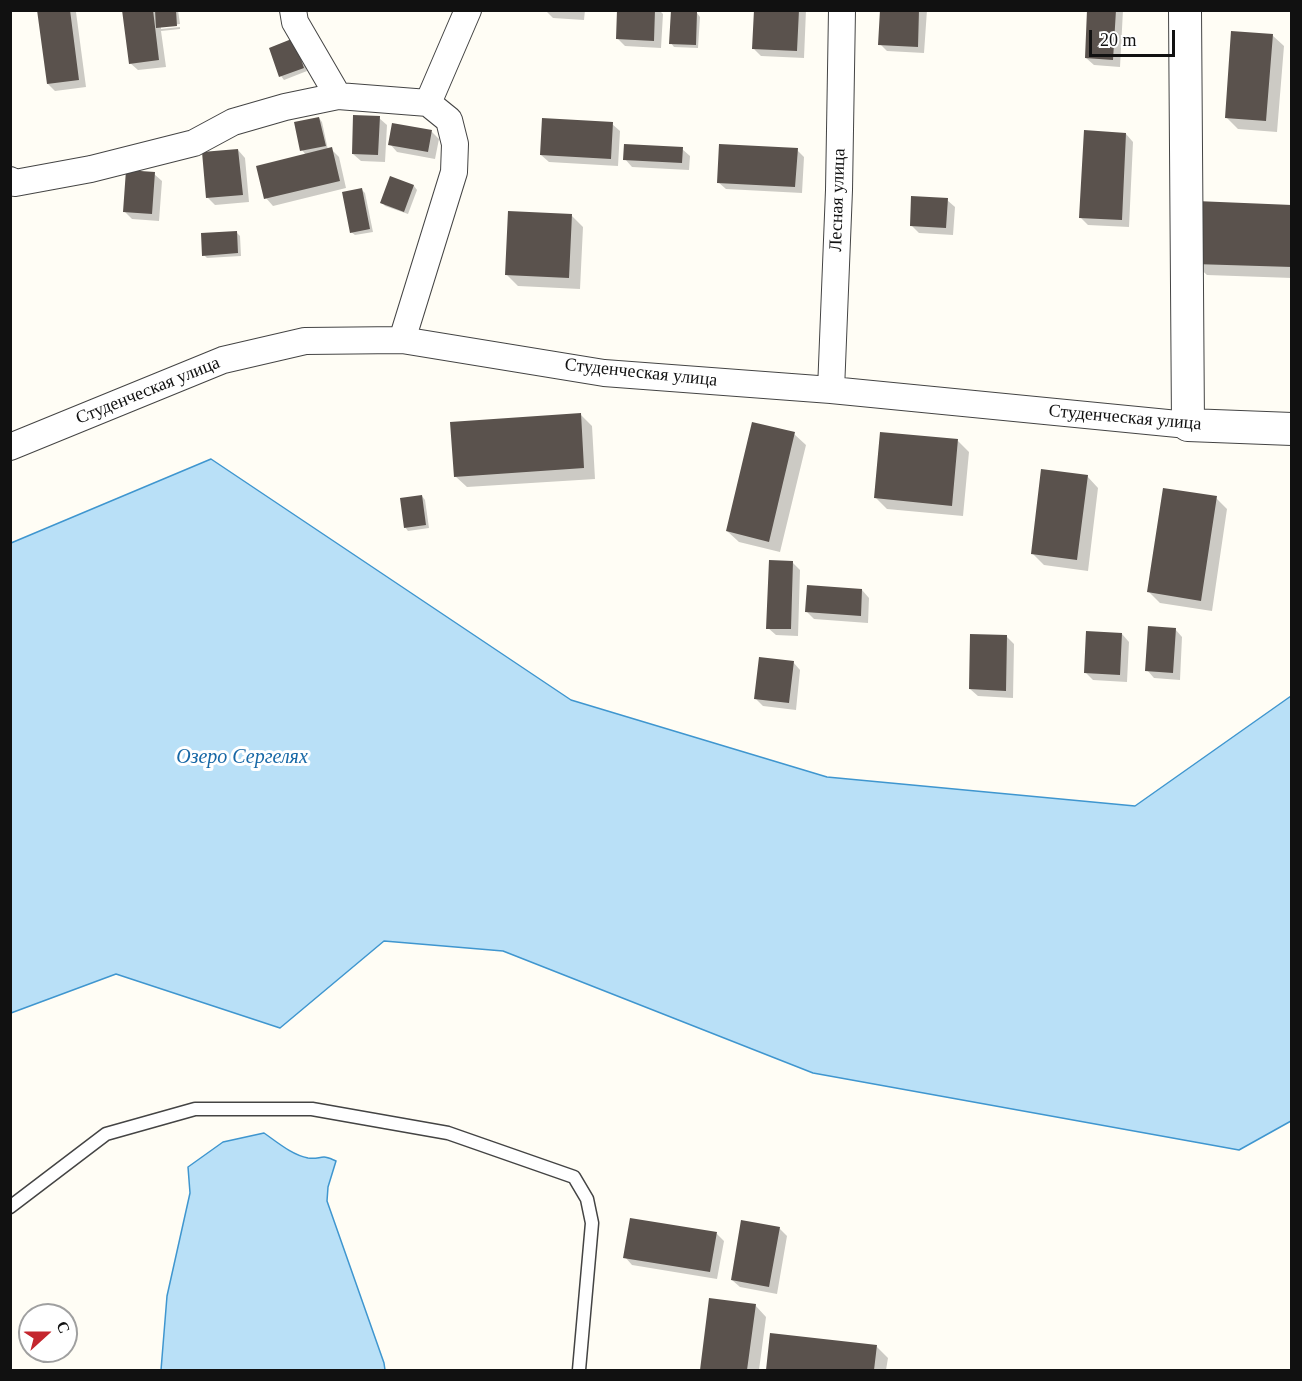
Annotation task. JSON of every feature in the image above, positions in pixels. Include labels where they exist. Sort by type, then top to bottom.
[{"type":"street","points":[[292,10],[295,22],[339,96]]},
{"type":"street","points":[[428,103],[468,10]]},
{"type":"street","name":"Лесная улица","points":[[831,390],[839,190],[842,10]]},
{"type":"street","points":[[1185,10],[1188,425]]},
{"type":"street","points":[[10,180],[15,183],[91,169],[194,143],[233,122],[285,107],[339,96],[428,103],[449,120],[455,144],[454,172],[402,340]]},
{"type":"street","name":"Студенческая улица","points":[[10,447],[223,360],[306,341],[402,340],[604,373],[831,390],[1188,425],[1292,429]]},
{"type":"lane","points":[[10,1207],[106,1134],[195,1109],[312,1108],[448,1133],[574,1177],[587,1199],[592,1223],[579,1371]]},
{"type":"water","name":"Озеро Сергелях","points":[[211,459],[571,700],[827,777],[1135,806],[1291,696],[1291,1121],[1239,1150],[813,1073],[503,951],[384,941],[280,1028],[116,974],[11,1013],[11,543]]},
{"type":"water","points":[[264,1133],[296,1154],[312,1158],[327,1157],[336,1161],[328,1187],[327,1201],[385,1370],[161,1370],[167,1296],[190,1193],[188,1167],[223,1142]]},
{"type":"building","points":[[37,10],[70,10],[79,80],[47,84]]},
{"type":"building","points":[[122,10],[153,10],[159,60],[129,64]]},
{"type":"building","points":[[155,10],[176,10],[177,26],[156,28]]},
{"type":"building","points":[[617,10],[655,10],[654,41],[616,39]]},
{"type":"building","points":[[671,10],[697,12],[696,45],[669,44]]},
{"type":"building","points":[[754,10],[799,10],[797,51],[752,49]]},
{"type":"building","points":[[880,10],[919,10],[918,47],[878,45]]},
{"type":"building","points":[[1087,10],[1116,10],[1113,60],[1085,58]]},
{"type":"building","points":[[1231,31],[1273,34],[1266,121],[1225,118]]},
{"type":"building","points":[[294,38],[304,68],[279,77],[269,48]]},
{"type":"building","points":[[353,115],[380,116],[378,155],[352,154]]},
{"type":"building","points":[[319,117],[326,146],[300,151],[294,122]]},
{"type":"building","points":[[542,118],[613,122],[611,159],[540,155]]},
{"type":"building","points":[[392,123],[432,130],[428,152],[388,145]]},
{"type":"building","points":[[1084,130],[1126,133],[1122,220],[1079,218]]},
{"type":"building","points":[[624,144],[683,147],[682,163],[623,160]]},
{"type":"building","points":[[719,144],[798,148],[795,187],[717,183]]},
{"type":"building","points":[[332,147],[340,181],[264,199],[256,166]]},
{"type":"building","points":[[238,149],[243,195],[206,198],[202,152]]},
{"type":"building","points":[[126,170],[155,172],[152,214],[123,212]]},
{"type":"building","points":[[390,176],[414,185],[404,212],[380,203]]},
{"type":"building","points":[[362,188],[370,229],[350,233],[342,192]]},
{"type":"building","points":[[911,196],[948,198],[946,228],[910,226]]},
{"type":"building","points":[[1196,201],[1292,205],[1292,267],[1194,264]]},
{"type":"building","points":[[508,211],[572,214],[569,278],[505,275]]},
{"type":"building","points":[[237,231],[238,253],[202,256],[201,233]]},
{"type":"building","points":[[581,413],[584,468],[454,477],[450,422]]},
{"type":"building","points":[[752,422],[795,432],[769,542],[726,531]]},
{"type":"building","points":[[880,432],[958,439],[952,506],[874,498]]},
{"type":"building","points":[[1041,469],[1088,475],[1077,560],[1031,554]]},
{"type":"building","points":[[1163,488],[1217,496],[1201,601],[1147,592]]},
{"type":"building","points":[[422,495],[426,525],[404,528],[400,498]]},
{"type":"building","points":[[769,560],[793,561],[791,629],[766,629]]},
{"type":"building","points":[[807,585],[862,589],[861,616],[805,612]]},
{"type":"building","points":[[1148,626],[1176,628],[1173,673],[1145,671]]},
{"type":"building","points":[[1086,631],[1122,633],[1120,675],[1084,673]]},
{"type":"building","points":[[970,634],[1007,635],[1006,691],[969,689]]},
{"type":"building","points":[[759,657],[794,661],[789,703],[754,699]]},
{"type":"building","points":[[630,1218],[717,1232],[710,1272],[623,1258]]},
{"type":"building","points":[[741,1220],[780,1227],[769,1287],[731,1280]]},
{"type":"building","points":[[709,1298],[756,1304],[747,1370],[700,1370]]},
{"type":"building","points":[[770,1333],[877,1345],[874,1370],[766,1370]]}]
